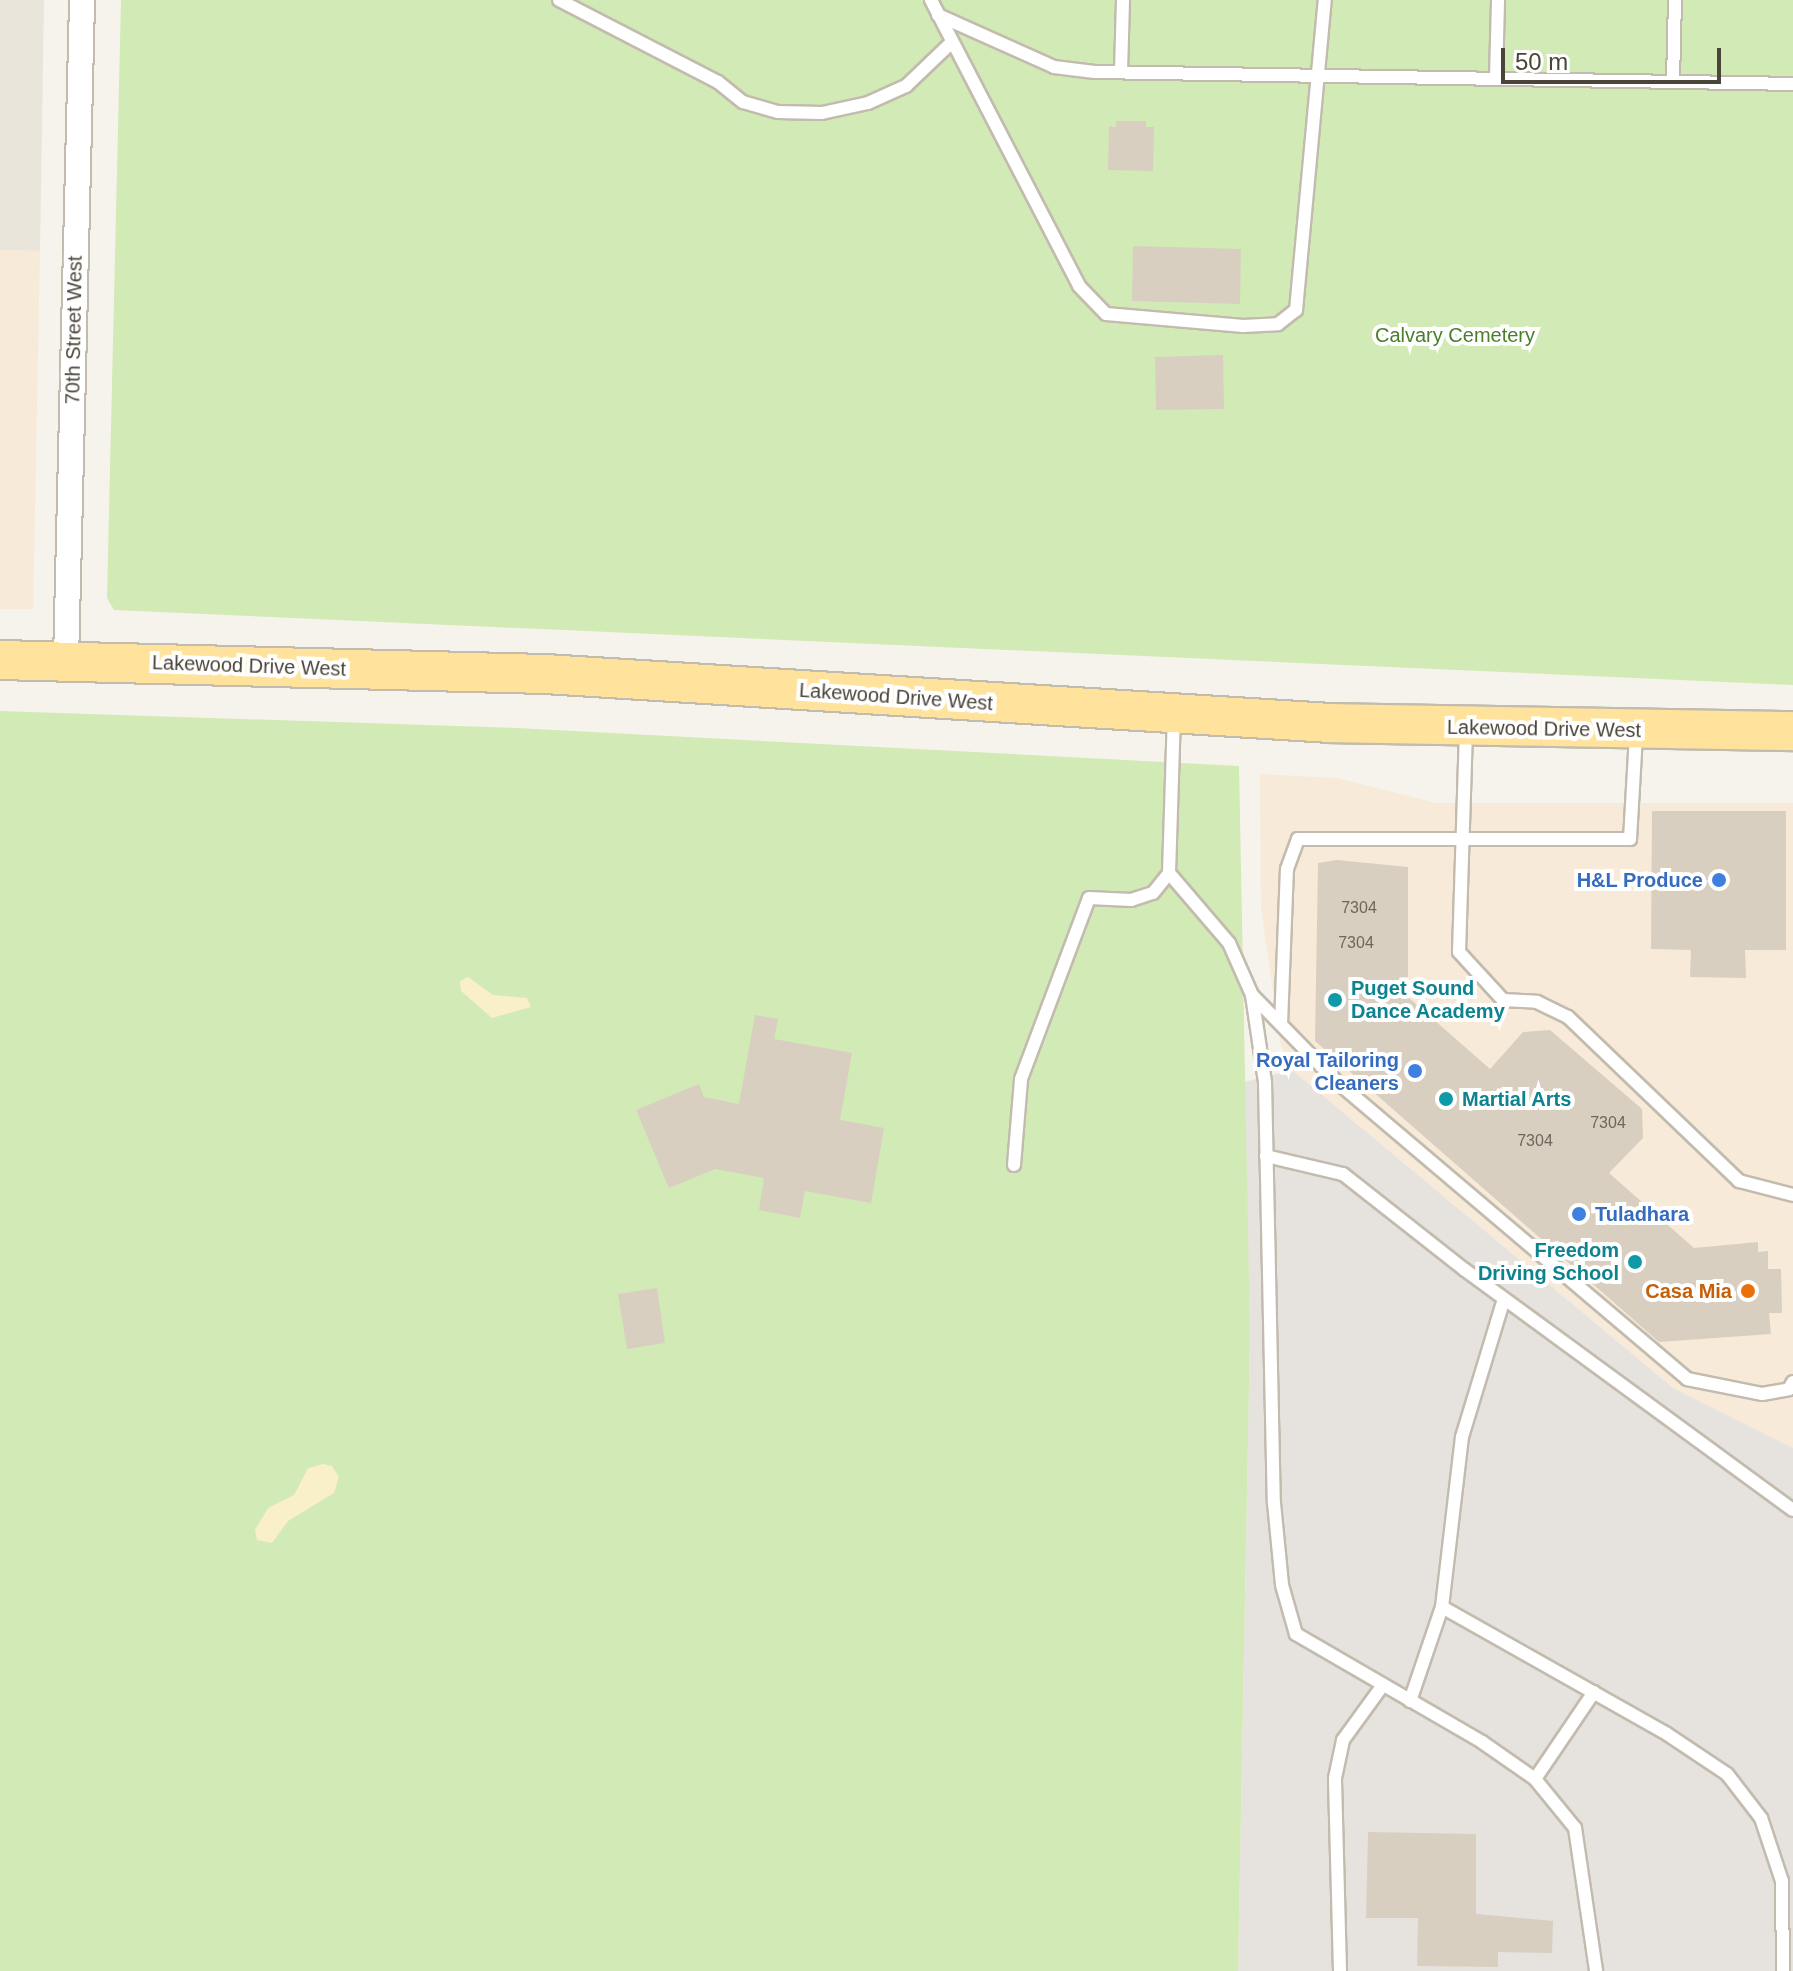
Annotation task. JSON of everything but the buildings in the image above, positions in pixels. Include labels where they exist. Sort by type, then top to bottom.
[{"type":"main road","name":"Lakewood Drive West","points":[[0,660],[545,674],[1174,717],[1466,727],[1793,731]]},
{"type":"street","name":"70th Street West","points":[[66,661],[82,0]]},
{"type":"lane","points":[[559,0],[718,82],[743,102],[778,112],[822,113],[868,103],[906,86],[951,43]]},
{"type":"lane","points":[[931,0],[1079,286],[1106,314],[1143,320],[1243,326],[1278,324],[1296,310],[1325,0]]},
{"type":"lane","points":[[1121,72],[1123,0]]},
{"type":"lane","points":[[1496,78],[1498,0]]},
{"type":"lane","points":[[1673,81],[1675,0]]},
{"type":"lane","points":[[938,15],[1054,67],[1121,72],[1793,84]]},
{"type":"lane","points":[[1014,1165],[1021,1079],[1089,898],[1131,900],[1153,893],[1169,873],[1174,717]]},
{"type":"lane","points":[[1466,727],[1459,952],[1503,1000],[1537,1002],[1568,1017],[1739,1181],[1793,1195]]},
{"type":"lane","points":[[1281,1024],[1287,869],[1298,839],[1630,839],[1636,730]]},
{"type":"lane","points":[[1169,873],[1229,943],[1252,995],[1265,1082],[1274,1503],[1282,1585],[1296,1634],[1535,1779],[1575,1828],[1596,1971]]},
{"type":"lane","points":[[1252,995],[1336,1081],[1687,1379],[1762,1394],[1789,1389],[1793,1382]]},
{"type":"lane","points":[[1266,1156],[1343,1174],[1504,1299],[1793,1510]]},
{"type":"lane","points":[[1410,1701],[1442,1607],[1462,1437],[1504,1299]]},
{"type":"lane","points":[[1442,1607],[1594,1692],[1727,1774],[1761,1818],[1782,1881],[1783,1971]]},
{"type":"lane","points":[[1340,1971],[1335,1778],[1343,1740],[1383,1685]]},
{"type":"lane","points":[[1535,1779],[1594,1692]]},
{"type":"shaded area","points":[[0,0],[44,0],[40,251],[0,250]]},
{"type":"shaded area","points":[[0,250],[40,251],[33,609],[0,609]]},
{"type":"shaded area","points":[[1260,774],[1337,778],[1436,803],[1793,803],[1793,1448],[1673,1388],[1292,1070],[1281,1046],[1261,909]]},
{"type":"shaded area","points":[[1292,1070],[1673,1388],[1793,1448],[1793,1971],[1238,1971],[1250,1332],[1244,1082]]},
{"type":"green space","name":"Calvary Cemetery","points":[[121,0],[1793,0],[1793,685],[114,610],[107,598]]},
{"type":"green space","points":[[0,711],[517,728],[1239,766],[1250,1332],[1238,1971],[0,1971]]},
{"type":"sand","points":[[468,977],[493,995],[527,998],[531,1007],[492,1018],[461,991],[460,981]]},
{"type":"sand","points":[[323,1464],[332,1466],[339,1477],[334,1493],[288,1521],[272,1543],[257,1540],[255,1530],[268,1508],[294,1495],[308,1468]]},
{"type":"place","name":"H&L Produce","points":[[1719,880]]},
{"type":"place","name":"Puget Sound Dance Academy","points":[[1335,1000]]},
{"type":"place","name":"Royal Tailoring Cleaners","points":[[1415,1071]]},
{"type":"place","name":"Martial Arts","points":[[1446,1099]]},
{"type":"place","name":"Tuladhara","points":[[1579,1214]]},
{"type":"place","name":"Freedom Driving School","points":[[1635,1262]]},
{"type":"place","name":"Casa Mia","points":[[1748,1291]]}]
